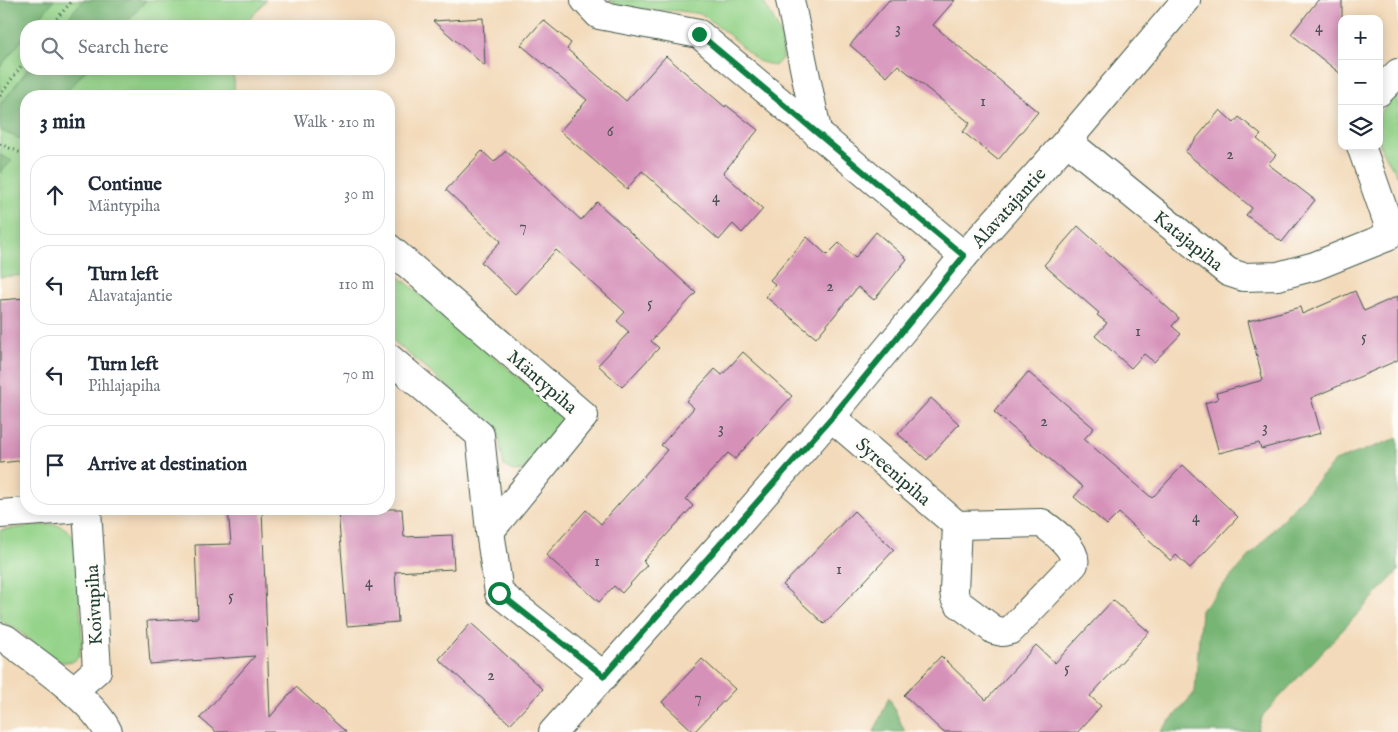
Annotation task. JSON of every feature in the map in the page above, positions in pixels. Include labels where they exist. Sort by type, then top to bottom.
[{"type":"street","points":[[585,0],[599,15],[699,34],[964,256]]},
{"type":"street","points":[[790,0],[818,135]]},
{"type":"street","name":"Alavatajantie","points":[[553,732],[832,417],[964,256],[1067,141],[1186,0]]},
{"type":"street","points":[[1383,88],[1398,72]]},
{"type":"street","name":"Katajapiha","points":[[1067,141],[1228,272],[1243,277],[1278,276],[1315,266],[1392,231],[1363,150]]},
{"type":"street","name":"Mäntypiha","points":[[395,253],[584,416],[490,531]]},
{"type":"street","points":[[395,363],[480,435],[490,531],[499,593],[604,676]]},
{"type":"street","name":"Syreenipiha","points":[[832,417],[958,525]]},
{"type":"street","points":[[0,514],[20,513]]},
{"type":"street","name":"Koivupiha","points":[[73,691],[97,670],[87,515]]},
{"type":"street","points":[[1042,523],[1072,549],[1075,559],[1074,564],[1011,630],[1003,632],[994,630],[958,603],[955,598],[958,525],[1042,523]]},
{"type":"street","points":[[0,637],[73,691],[104,722],[108,732]]},
{"type":"path","points":[[55,20],[73,0]]},
{"type":"path","points":[[0,96],[20,67]]},
{"type":"path","points":[[0,144],[20,152]]},
{"type":"green space","points":[[0,0],[266,0],[249,20],[20,20],[20,75],[233,75],[235,90],[20,90],[20,275],[0,277]]},
{"type":"green space","points":[[0,0],[54,0],[38,20],[20,20],[20,42],[0,67]]},
{"type":"green space","points":[[83,0],[146,0],[129,20],[66,20]]},
{"type":"green space","points":[[609,0],[762,0],[780,34],[783,57],[775,66],[758,61],[702,14],[637,9],[615,4]]},
{"type":"green space","points":[[23,75],[82,75],[68,90],[20,90],[20,139],[0,130],[0,105]]},
{"type":"green space","points":[[1398,90],[1398,176],[1382,150],[1383,110]]},
{"type":"green space","points":[[0,155],[12,161],[0,173]]},
{"type":"green space","points":[[395,273],[565,417],[523,470],[514,472],[504,466],[497,429],[395,342]]},
{"type":"green space","points":[[1398,438],[1398,571],[1263,715],[1257,732],[1160,732],[1195,692],[1201,610],[1335,461]]},
{"type":"green space","points":[[52,524],[62,527],[69,532],[77,549],[82,640],[79,657],[72,662],[62,662],[51,656],[15,628],[0,621],[0,530]]},
{"type":"green space","points":[[889,697],[905,732],[874,732]]},
{"type":"building","points":[[889,0],[955,0],[933,25],[1038,112],[998,160],[963,132],[970,123],[898,65],[887,77],[850,45]]},
{"type":"building","points":[[1318,0],[1342,0],[1342,15],[1338,15],[1338,72],[1291,34]]},
{"type":"building","points":[[483,18],[485,66],[433,21]]},
{"type":"building","points":[[543,20],[571,43],[567,49],[626,101],[666,56],[725,107],[726,105],[758,130],[723,173],[763,209],[742,233],[733,224],[719,240],[642,171],[627,189],[560,131],[587,100],[521,45]]},
{"type":"building","points":[[1220,110],[1234,123],[1239,117],[1261,135],[1257,139],[1276,155],[1268,164],[1315,200],[1282,242],[1246,215],[1252,208],[1185,152]]},
{"type":"building","points":[[482,151],[494,162],[506,151],[581,220],[597,202],[696,293],[651,341],[659,348],[622,387],[598,365],[629,332],[617,321],[625,312],[556,250],[515,294],[481,262],[501,241],[446,190]]},
{"type":"building","points":[[1078,226],[1179,318],[1172,326],[1181,334],[1154,362],[1144,354],[1131,368],[1095,336],[1107,323],[1097,315],[1099,313],[1044,265]]},
{"type":"building","points":[[876,232],[907,259],[874,300],[858,287],[816,338],[766,297],[775,284],[770,280],[807,237],[827,255],[839,243],[855,258]]},
{"type":"building","points":[[1355,291],[1364,311],[1398,296],[1398,360],[1311,398],[1321,433],[1261,449],[1259,443],[1219,453],[1205,403],[1218,399],[1216,393],[1263,380],[1248,321],[1300,307],[1302,314]]},
{"type":"building","points":[[20,298],[20,461],[0,463],[0,300]]},
{"type":"building","points":[[743,352],[792,396],[735,459],[728,453],[686,499],[693,506],[643,561],[647,565],[622,593],[614,586],[599,602],[546,555],[586,510],[601,524],[667,450],[661,445],[694,408],[686,401],[715,369],[722,375]]},
{"type":"building","points":[[1028,372],[1094,428],[1084,439],[1152,498],[1183,465],[1238,517],[1190,568],[1176,555],[1171,561],[1119,513],[1107,525],[1074,497],[1083,487],[994,412]]},
{"type":"building","points":[[931,398],[959,424],[927,460],[898,434]]},
{"type":"building","points":[[395,509],[402,509],[404,537],[452,535],[454,569],[395,572],[398,622],[347,626],[338,515],[395,515]]},
{"type":"building","points":[[854,511],[894,550],[824,624],[783,585]]},
{"type":"building","points":[[229,515],[262,515],[270,717],[296,687],[346,732],[216,732],[200,718],[255,656],[150,664],[147,621],[198,618],[195,545],[231,544]]},
{"type":"building","points":[[1113,600],[1149,632],[1090,696],[1101,706],[1078,732],[943,732],[904,695],[941,656],[986,700],[1036,645],[1055,663]]},
{"type":"building","points":[[471,623],[543,689],[510,724],[439,659]]},
{"type":"building","points":[[702,659],[735,689],[694,732],[662,702]]},
{"type":"route","points":[[499,593],[604,676],[832,417],[964,256],[699,34]]}]
